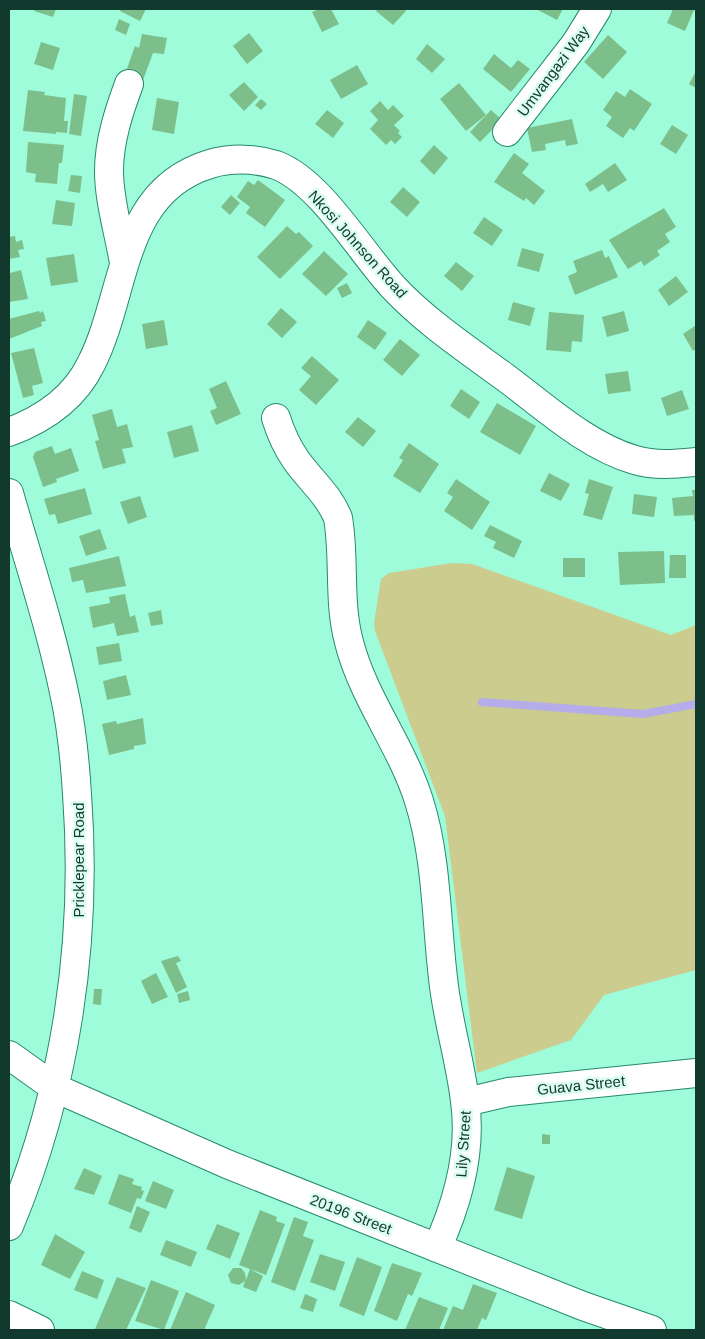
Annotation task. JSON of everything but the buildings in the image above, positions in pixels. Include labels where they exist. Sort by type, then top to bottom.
[{"type":"street","name":"Umvangazi Way","points":[[507,132],[576,43],[597,9]]},
{"type":"street","points":[[124,263],[109,184],[109,169],[119,110],[129,84]]},
{"type":"street","name":"Nkosi Johnson Road","points":[[9,432],[48,414],[76,387],[91,365],[101,341],[124,263],[148,209],[158,194],[175,180],[193,169],[220,161],[248,160],[279,166],[312,191],[339,218],[394,288],[437,326],[569,425],[602,446],[634,460],[664,465],[696,462]]},
{"type":"street","name":"Lily Street","points":[[276,418],[282,438],[297,461],[333,506],[338,518],[348,641],[355,665],[419,800],[425,824],[432,863],[446,1008],[466,1102],[466,1137],[462,1176],[452,1216],[437,1248]]},
{"type":"street","name":"Pricklepear Road","points":[[9,493],[66,697],[75,772],[81,871],[72,995],[55,1088],[25,1188],[9,1226]]},
{"type":"street","name":"20196 Street","points":[[9,1055],[55,1088],[227,1164],[583,1306],[652,1330]]},
{"type":"street","name":"Guava Street","points":[[466,1102],[508,1092],[696,1073]]},
{"type":"street","points":[[9,1315],[40,1330]]},
{"type":"green space","points":[[452,563],[472,564],[671,635],[696,625],[696,970],[604,995],[571,1040],[477,1073],[445,816],[375,631],[374,623],[381,579],[389,573]]},
{"type":"waterway","points":[[482,702],[643,714],[696,704]]}]
